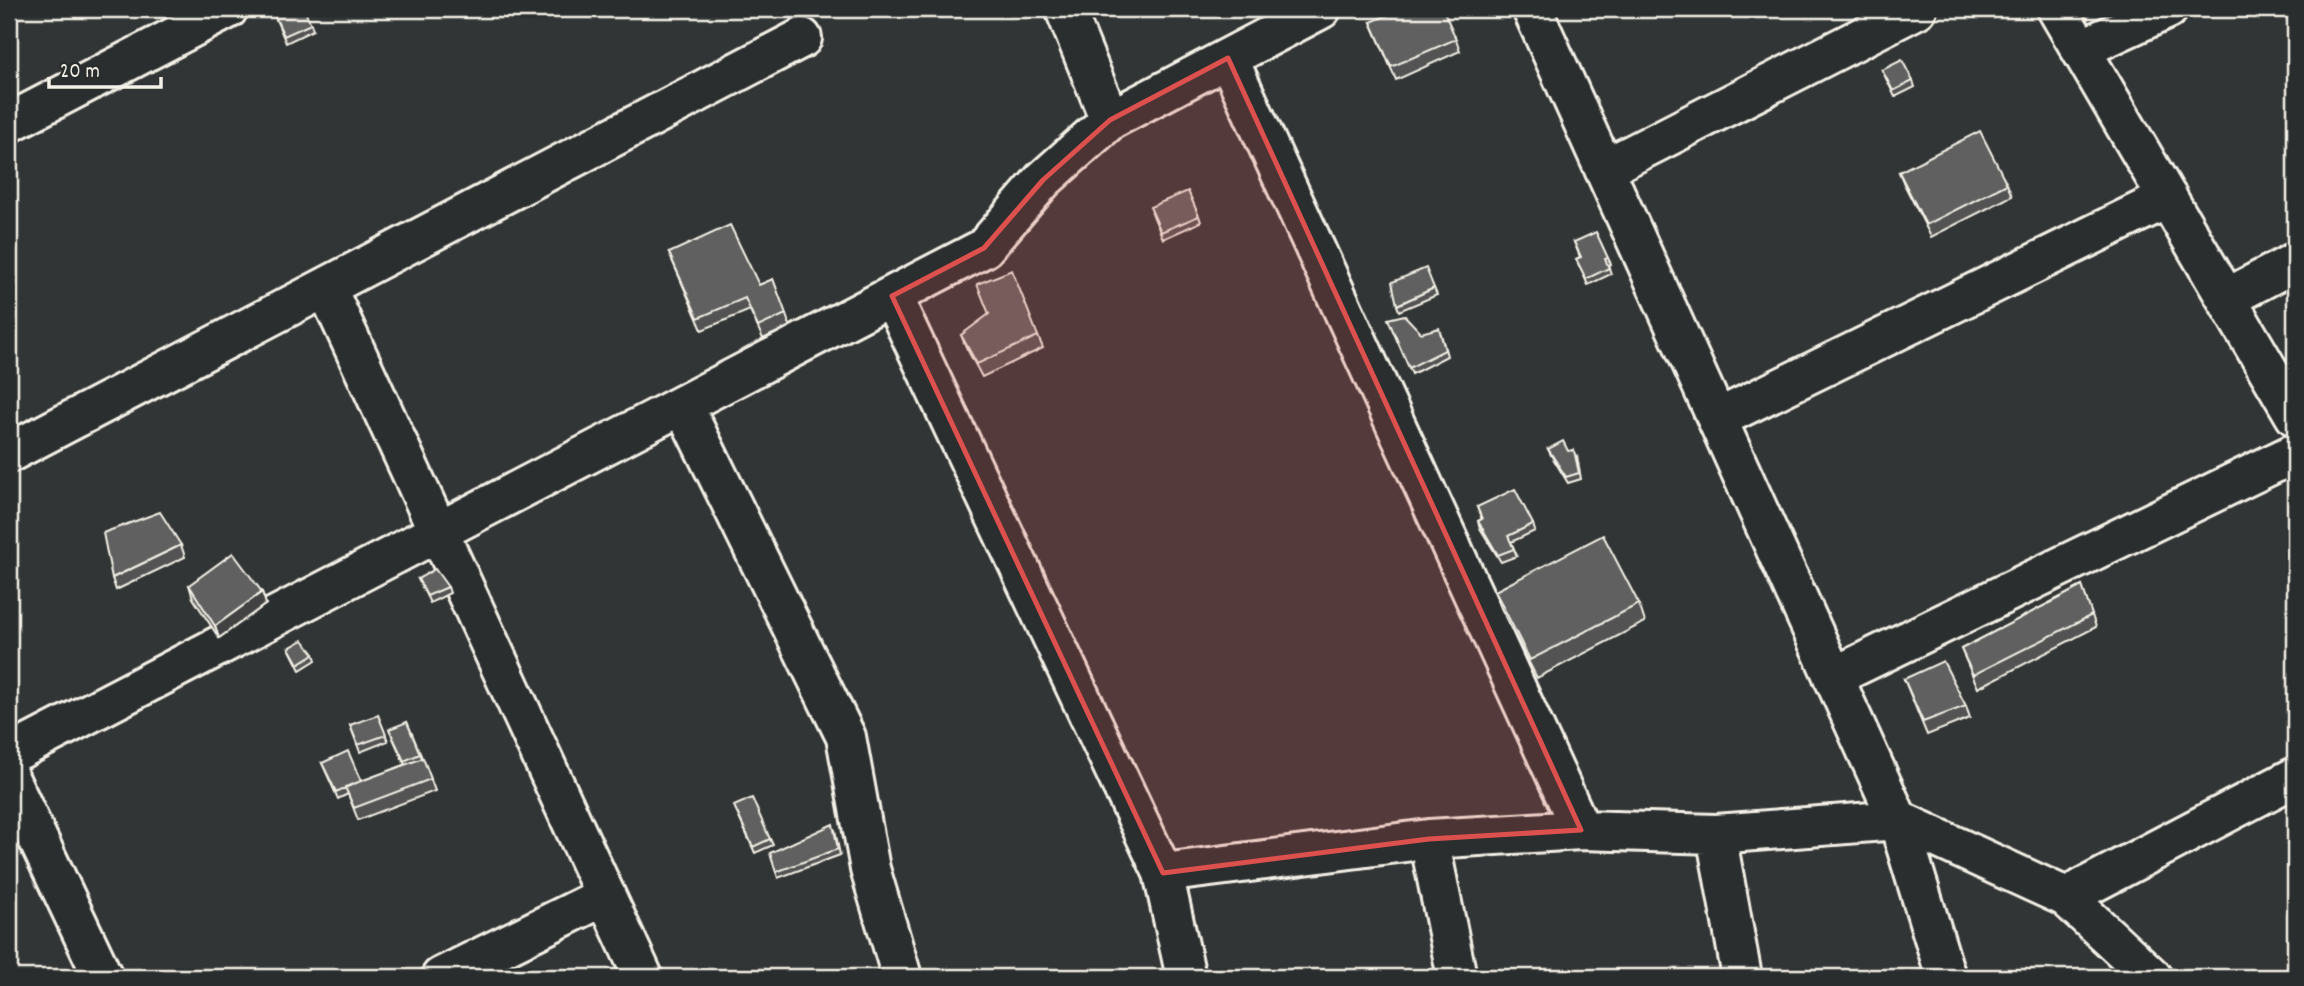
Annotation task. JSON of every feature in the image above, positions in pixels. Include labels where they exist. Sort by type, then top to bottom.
[{"type":"street","points":[[9,123],[228,9]]},
{"type":"street","points":[[1065,9],[1110,120]]},
{"type":"street","points":[[9,755],[984,248],[1042,180],[1110,120],[1321,9]]},
{"type":"street","points":[[1532,9],[1898,820],[1946,977]]},
{"type":"street","points":[[1604,169],[1917,9]]},
{"type":"street","points":[[2057,9],[2295,416]]},
{"type":"street","points":[[2081,49],[2168,9]]},
{"type":"street","points":[[9,453],[802,38]]},
{"type":"street","points":[[1228,58],[1581,830]]},
{"type":"street","points":[[1717,419],[2168,198]]},
{"type":"street","points":[[2227,298],[2295,262]]},
{"type":"street","points":[[326,286],[643,977]]},
{"type":"street","points":[[892,296],[1163,873],[1186,977]]},
{"type":"street","points":[[683,405],[846,737],[870,870],[902,977]]},
{"type":"street","points":[[1833,677],[2295,453]]},
{"type":"street","points":[[2066,897],[2295,777]]},
{"type":"street","points":[[9,778],[103,977]]},
{"type":"street","points":[[1163,873],[1429,839],[1581,830],[1716,834],[1898,820],[2066,897],[2152,977]]},
{"type":"street","points":[[1716,834],[1742,977]]},
{"type":"street","points":[[1429,839],[1457,977]]},
{"type":"street","points":[[441,977],[606,897]]},
{"type":"highlighted area","points":[[1228,58],[1581,830],[1429,839],[1163,873],[892,296],[984,248],[1043,180],[1110,120]]},
{"type":"building","points":[[304,9],[311,24],[284,36],[272,10]]},
{"type":"building","points":[[1402,9],[1443,9],[1456,39],[1391,67],[1371,22]]},
{"type":"building","points":[[1902,60],[1913,81],[1893,91],[1882,70]]},
{"type":"building","points":[[1980,131],[2007,184],[1926,225],[1899,172]]},
{"type":"building","points":[[1188,191],[1199,216],[1161,232],[1150,207]]},
{"type":"building","points":[[730,225],[759,285],[773,279],[786,314],[758,327],[745,298],[698,318],[669,253]]},
{"type":"building","points":[[1596,232],[1608,258],[1605,259],[1609,268],[1586,279],[1576,259],[1581,257],[1574,242]]},
{"type":"building","points":[[1426,268],[1434,288],[1397,305],[1392,282]]},
{"type":"building","points":[[1012,270],[1038,336],[977,364],[961,335],[989,314],[977,284]]},
{"type":"building","points":[[1404,315],[1421,333],[1439,328],[1445,350],[1409,368],[1388,319]]},
{"type":"building","points":[[1563,441],[1568,451],[1574,450],[1579,473],[1566,477],[1548,449]]},
{"type":"building","points":[[1515,489],[1533,524],[1508,536],[1514,549],[1498,555],[1478,521],[1482,519],[1477,507]]},
{"type":"building","points":[[160,512],[181,545],[112,578],[103,533]]},
{"type":"building","points":[[1603,535],[1639,604],[1530,660],[1495,591]]},
{"type":"building","points":[[233,553],[262,592],[215,626],[189,585]]},
{"type":"building","points":[[435,569],[448,587],[427,596],[418,579]]},
{"type":"building","points":[[2082,586],[2092,615],[1973,675],[1961,649]]},
{"type":"building","points":[[303,640],[314,654],[298,664],[289,648]]},
{"type":"building","points":[[1943,661],[1966,706],[1923,722],[1904,679]]},
{"type":"building","points":[[378,715],[386,735],[358,745],[350,725]]},
{"type":"building","points":[[407,722],[420,754],[404,761],[389,729]]},
{"type":"building","points":[[348,751],[361,781],[336,792],[322,763]]},
{"type":"building","points":[[423,758],[431,779],[354,808],[345,787]]},
{"type":"building","points":[[752,798],[770,839],[753,847],[734,806]]},
{"type":"building","points":[[833,824],[838,849],[776,872],[770,853]]}]
